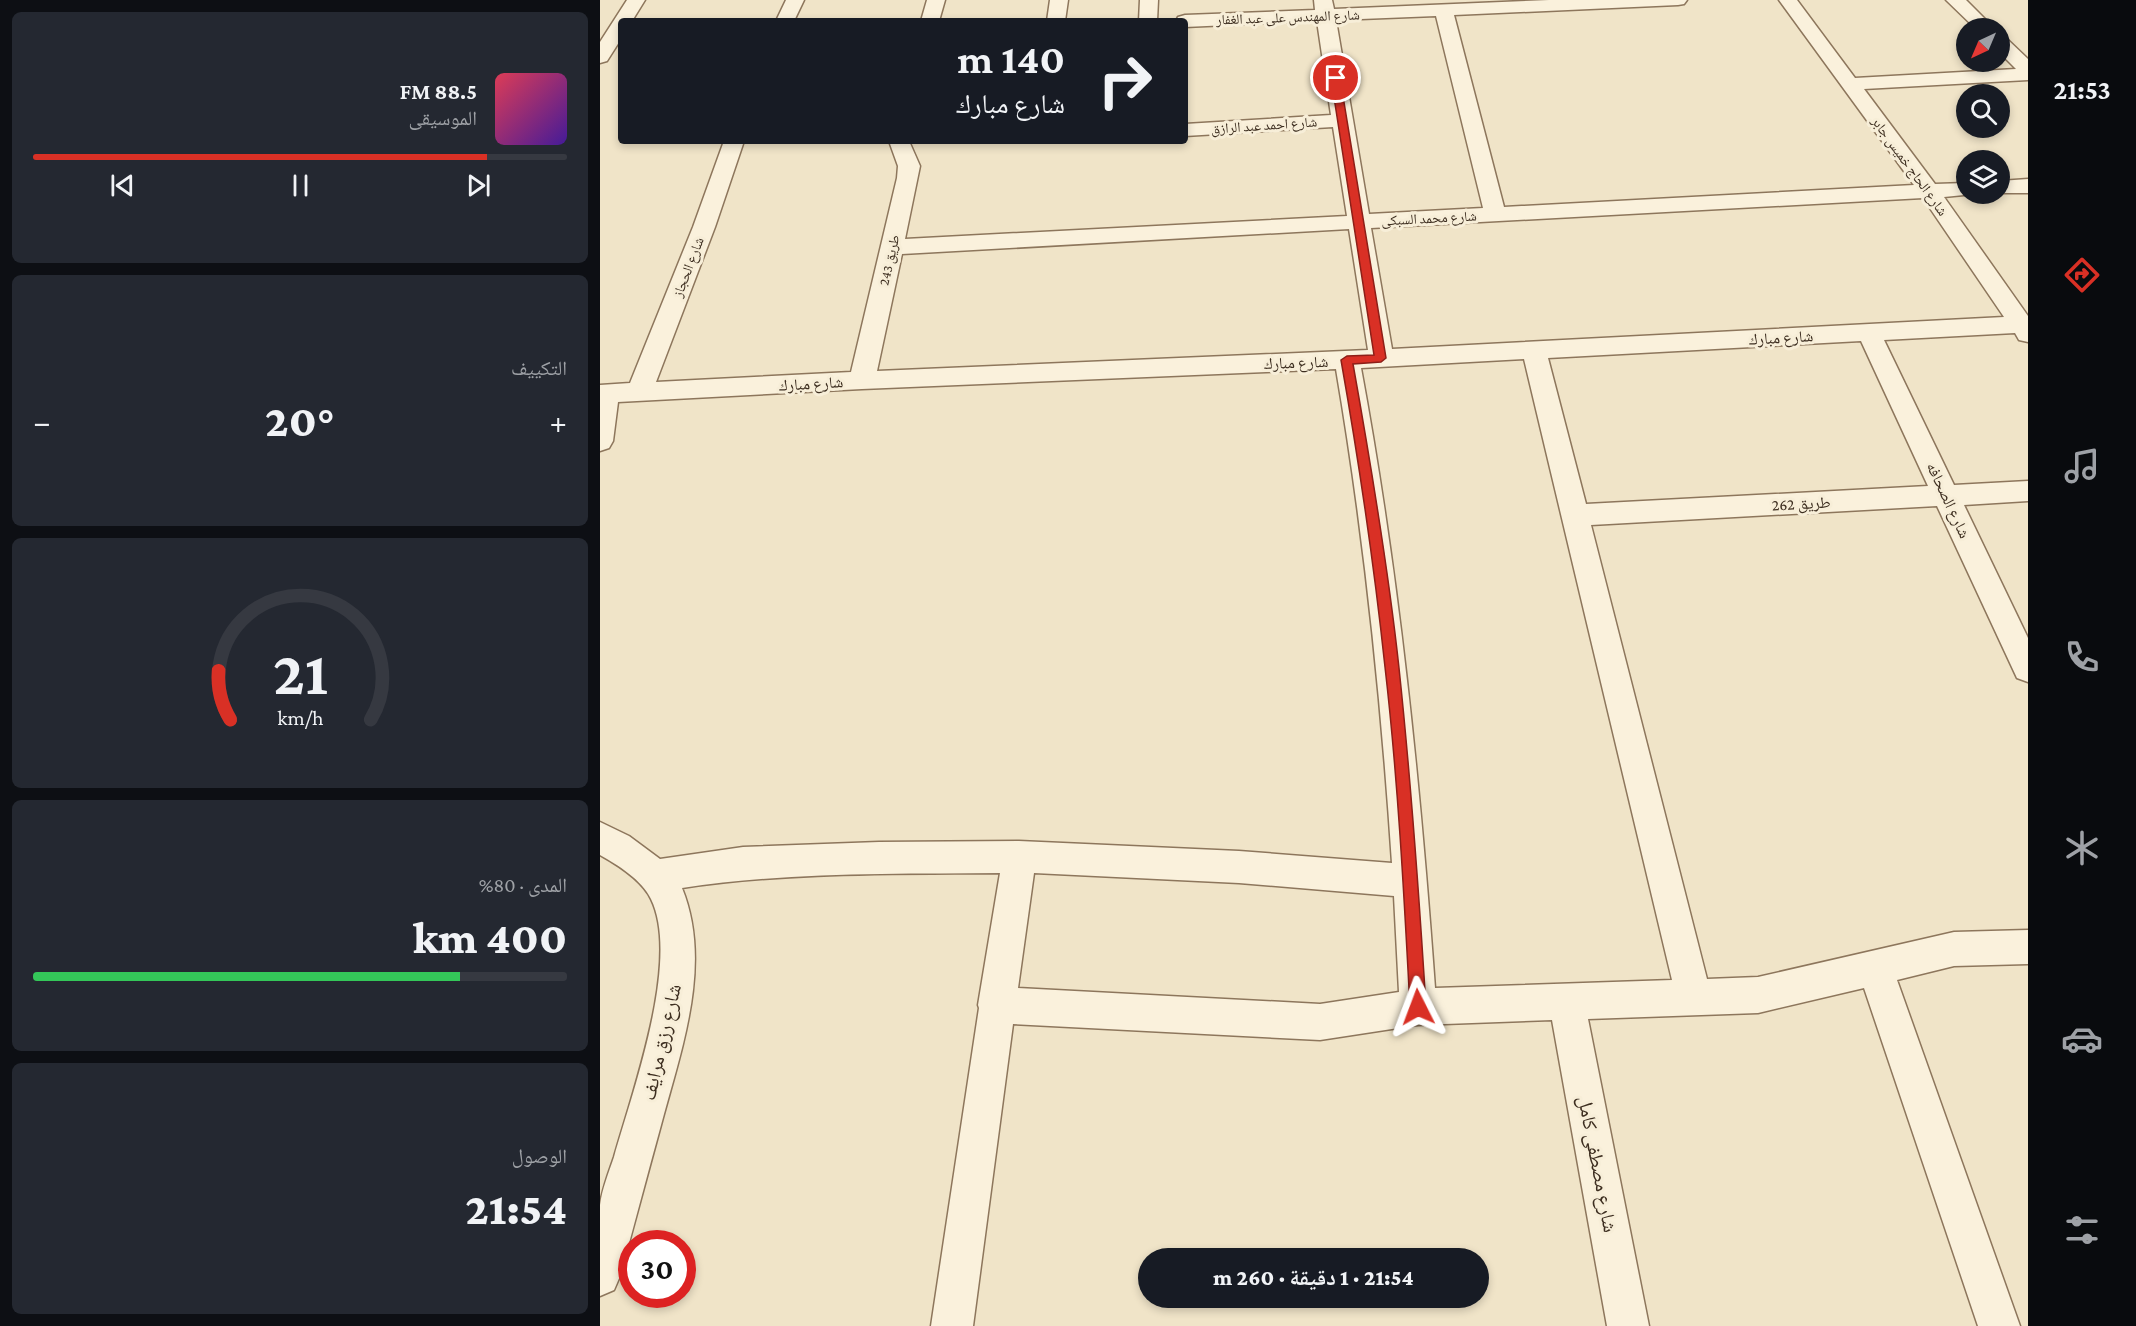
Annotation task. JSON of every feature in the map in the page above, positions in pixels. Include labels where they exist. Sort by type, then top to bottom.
[{"type":"street","points":[[625,18],[636,0]]},
{"type":"street","points":[[786,18],[795,0]]},
{"type":"street","points":[[931,18],[936,0]]},
{"type":"street","points":[[1056,18],[1059,0]]},
{"type":"street","points":[[1148,18],[1149,0]]},
{"type":"street","name":"شارع المهندس على عبد الغفار","points":[[1188,21],[1325,8],[1444,10],[1678,0]]},
{"type":"street","name":"شارع الحاج خميس جابر","points":[[1788,0],[1929,191],[2026,328]]},
{"type":"street","points":[[1955,0],[1974,18]]},
{"type":"street","points":[[1325,8],[1381,358]]},
{"type":"street","points":[[1444,10],[1495,214]]},
{"type":"street","points":[[600,57],[618,29]]},
{"type":"street","points":[[2010,53],[2028,72]]},
{"type":"street","points":[[1850,84],[2028,72]]},
{"type":"street","name":"شارع احمد عبد الرازق","points":[[1188,130],[1342,120]]},
{"type":"street","name":"شارع الحجاز","points":[[639,393],[704,227],[733,144]]},
{"type":"street","name":"طريق 243","points":[[862,380],[908,178],[909,166],[900,144]]},
{"type":"street","points":[[2010,187],[2028,186]]},
{"type":"street","name":"شارع محمد السبكى","points":[[892,247],[1956,190]]},
{"type":"street","name":"شارع مبارك","points":[[603,394],[862,380],[1347,360],[1869,333],[2026,328]]},
{"type":"street","name":"شارع الصحافه","points":[[1869,333],[2028,669]]},
{"type":"street","points":[[1534,350],[1694,997]]},
{"type":"street","points":[[1347,360],[1371,498],[1392,668],[1411,880],[1418,1007]]},
{"type":"street","points":[[600,441],[603,394]]},
{"type":"street","name":"طريق 262","points":[[1575,515],[2028,491]]},
{"type":"street","name":"شارع رزق مرايف","points":[[600,837],[615,845],[653,876],[666,891],[678,928],[676,978],[668,1030],[600,1276]]},
{"type":"street","points":[[653,876],[743,863],[879,858],[1019,857],[1239,867],[1411,880]]},
{"type":"street","points":[[952,1326],[996,1005],[1019,857]]},
{"type":"street","points":[[996,1005],[1320,1022],[1418,1007],[1758,995],[1954,949],[2028,947]]},
{"type":"street","points":[[1874,966],[1999,1326]]},
{"type":"street","name":"شارع مصطفى كامل","points":[[1567,1002],[1628,1326]]},
{"type":"route","points":[[1336,78],[1381,358],[1347,360],[1371,498],[1392,668],[1411,880],[1418,1007]]}]
